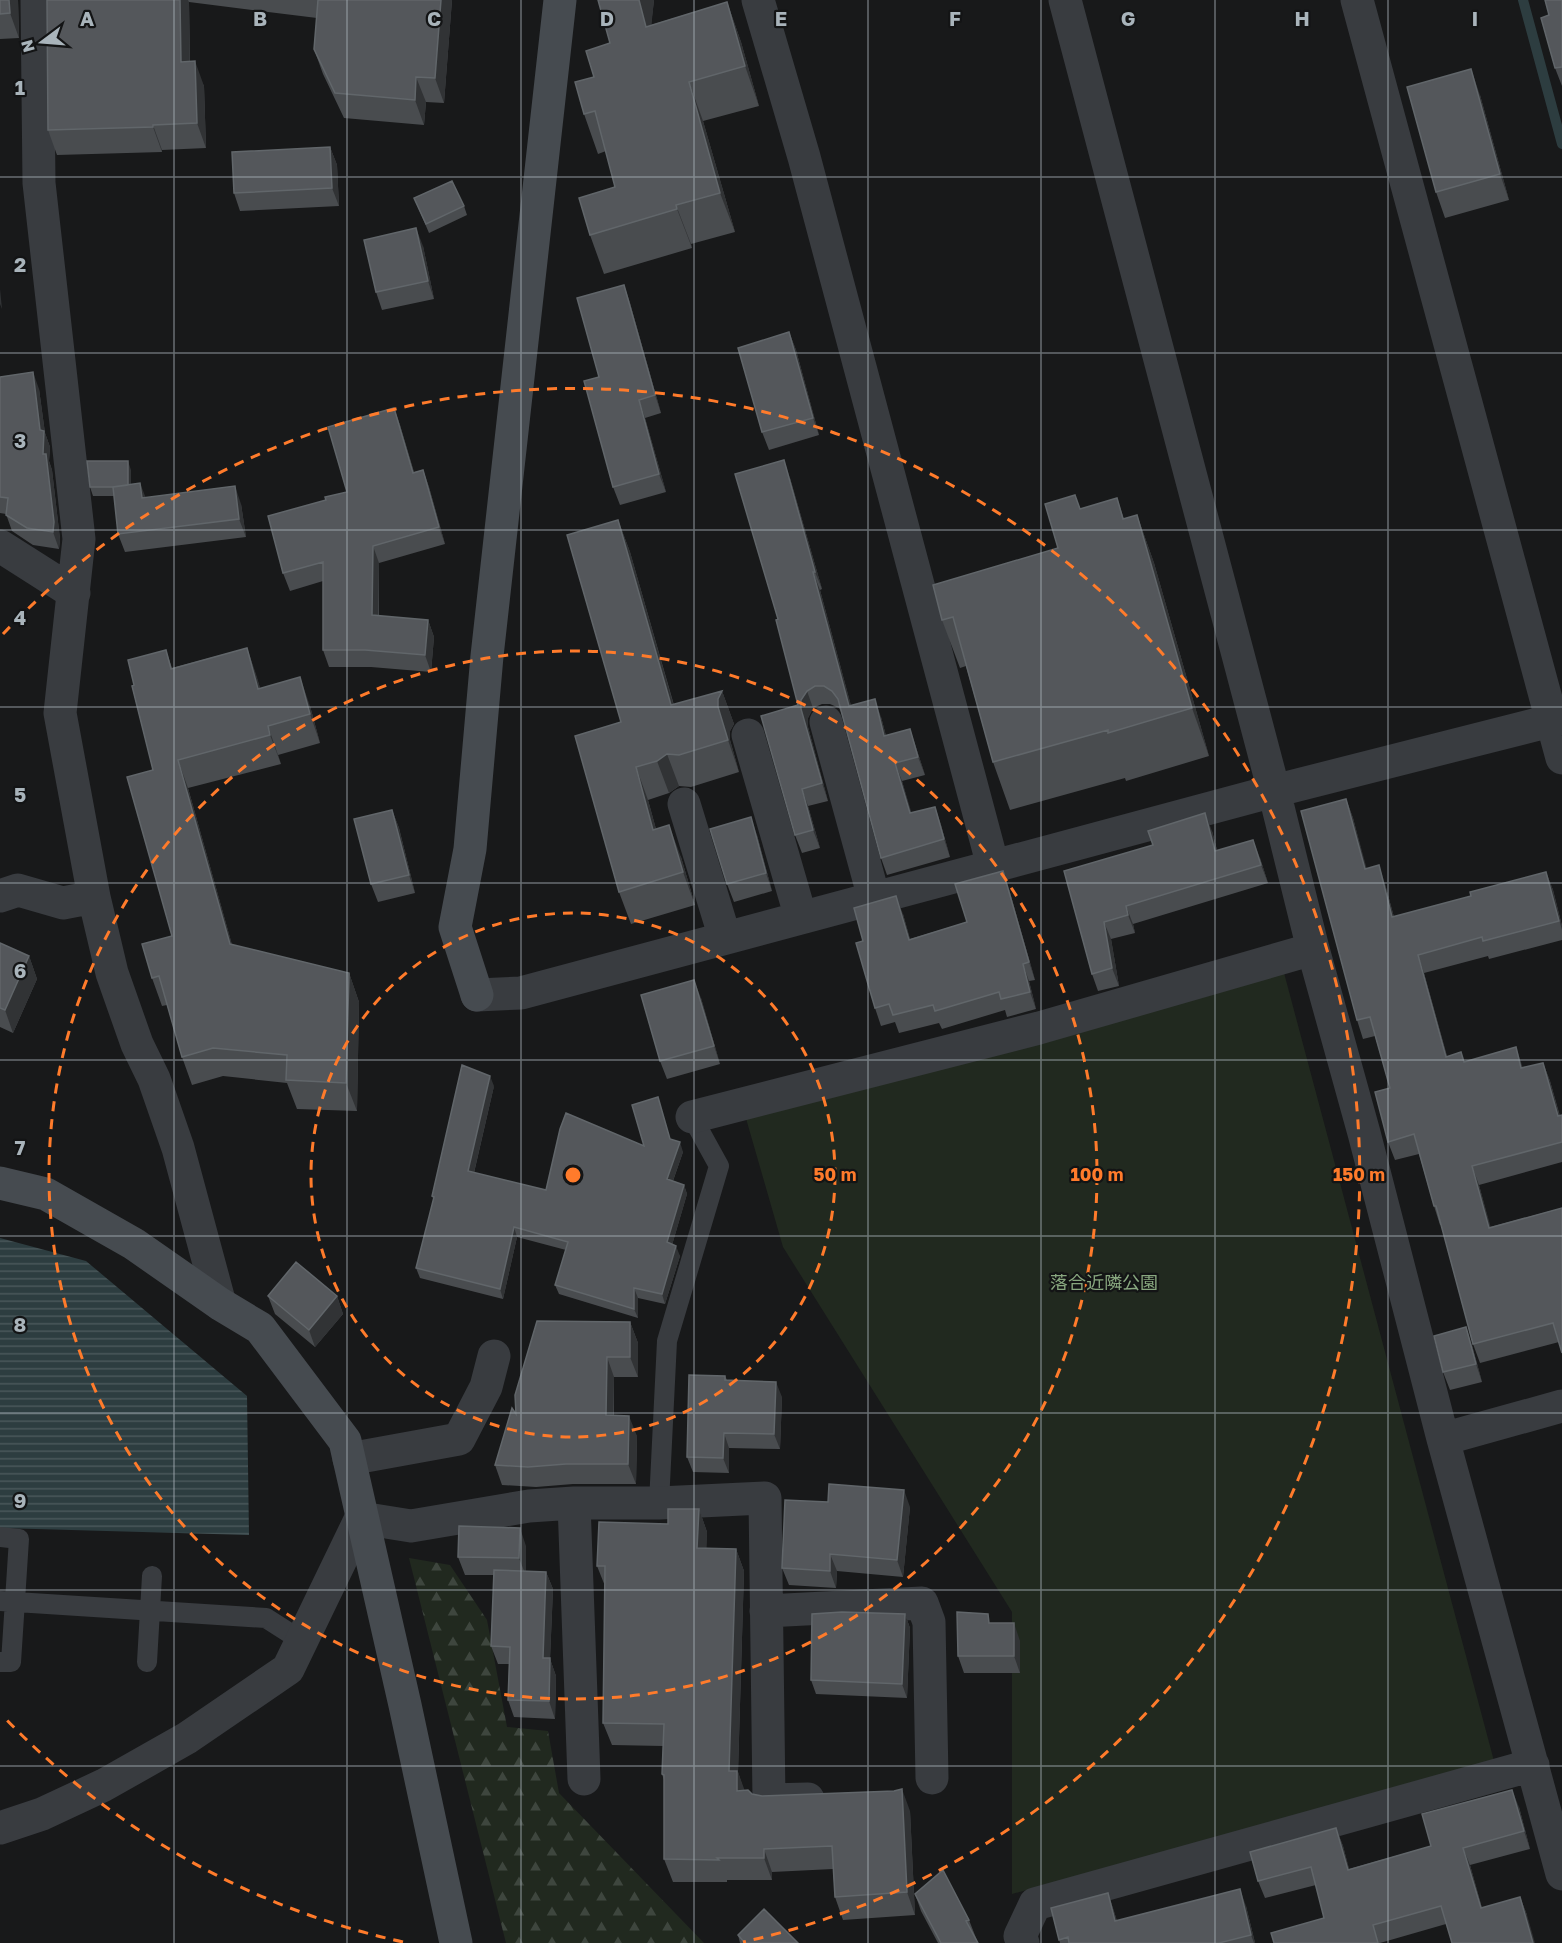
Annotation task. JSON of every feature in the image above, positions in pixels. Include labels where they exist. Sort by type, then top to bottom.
[{"type":"street","points":[[37,0],[39,183],[80,540],[60,713],[94,897],[112,973],[178,1148],[220,1304]]},
{"type":"street","points":[[560,0],[487,656],[470,849],[455,927],[477,995],[521,993],[1274,791],[1557,720]]},
{"type":"street","points":[[759,0],[807,169],[993,866]]},
{"type":"street","points":[[1065,0],[1274,791],[1313,949],[1364,1133],[1443,1439],[1562,1874]]},
{"type":"street","points":[[1357,0],[1557,720],[1562,758]]},
{"type":"street","points":[[0,546],[74,593]]},
{"type":"street","points":[[826,722],[874,898]]},
{"type":"street","points":[[748,735],[801,918]]},
{"type":"street","points":[[684,804],[725,938]]},
{"type":"street","points":[[0,896],[18,890],[63,903],[94,897]]},
{"type":"street","points":[[692,1118],[1039,1028],[1313,949]]},
{"type":"street","points":[[0,1183],[46,1194],[134,1244],[220,1304],[260,1328],[345,1441],[456,1943]]},
{"type":"street","points":[[349,1460],[459,1439],[486,1387],[494,1356]]},
{"type":"street","points":[[1443,1439],[1562,1406]]},
{"type":"street","points":[[362,1518],[411,1526],[529,1506],[765,1498],[769,1800],[835,1798]]},
{"type":"street","points":[[574,1503],[584,1779]]},
{"type":"street","points":[[0,1828],[42,1814],[104,1785],[187,1738],[288,1669],[362,1518]]},
{"type":"street","points":[[766,1611],[922,1603],[929,1622],[932,1778]]},
{"type":"street","points":[[1023,1943],[1020,1936],[1035,1904],[1533,1765]]},
{"type":"lane","points":[[659,1503],[667,1341],[719,1166],[692,1118]]},
{"type":"lane","points":[[0,1537],[19,1539],[7,1602],[11,1662],[0,1662]]},
{"type":"lane","points":[[147,1662],[152,1576]]},
{"type":"lane","points":[[7,1602],[267,1618],[302,1641]]},
{"type":"green space","name":"落合近隣公園","points":[[1283,969],[1494,1761],[1012,1894],[1012,1612],[783,1247],[745,1115]]},
{"type":"green space","points":[[409,1558],[450,1565],[487,1620],[507,1727],[548,1731],[559,1793],[704,1943],[506,1943]]},
{"type":"shaded area","points":[[0,1238],[86,1261],[247,1396],[249,1535],[0,1528]]},
{"type":"building","points":[[0,0],[9,0],[10,13],[0,14]]},
{"type":"building","points":[[47,0],[180,0],[181,62],[195,61],[197,123],[153,125],[153,127],[48,130]]},
{"type":"building","points":[[318,0],[441,0],[435,78],[416,77],[415,100],[335,93],[314,49]]},
{"type":"building","points":[[598,0],[639,0],[646,27],[727,2],[745,66],[689,82],[720,193],[676,205],[677,209],[590,235],[579,198],[615,187],[595,111],[584,114],[575,82],[594,77],[586,51],[610,43]]},
{"type":"building","points":[[1545,0],[1562,0],[1562,67],[1555,68],[1541,18],[1549,15]]},
{"type":"building","points":[[1471,69],[1500,174],[1436,192],[1407,87]]},
{"type":"building","points":[[330,147],[332,188],[234,193],[232,152]]},
{"type":"building","points":[[452,181],[464,206],[426,224],[414,198]]},
{"type":"building","points":[[416,228],[428,281],[376,292],[364,240]]},
{"type":"building","points":[[624,285],[655,395],[639,400],[659,474],[613,487],[584,381],[599,377],[577,298]]},
{"type":"building","points":[[789,332],[813,418],[762,432],[738,348]]},
{"type":"building","points":[[33,372],[40,430],[44,431],[43,454],[46,454],[54,522],[53,532],[27,528],[6,515],[8,498],[0,497],[0,377]]},
{"type":"building","points":[[394,408],[413,473],[423,470],[439,527],[373,546],[372,615],[428,620],[425,655],[365,650],[323,650],[323,562],[283,573],[268,516],[347,492],[328,427]]},
{"type":"building","points":[[784,460],[849,706],[875,699],[884,736],[910,729],[918,757],[895,763],[910,813],[935,807],[944,839],[881,858],[838,699],[824,686],[815,686],[807,691],[801,700],[801,709],[822,783],[802,789],[813,830],[795,835],[761,716],[798,705],[776,620],[778,619],[735,474]]},
{"type":"building","points":[[87,461],[128,461],[128,485],[90,487]]},
{"type":"building","points":[[140,483],[142,498],[235,486],[239,519],[118,534],[113,487]]},
{"type":"building","points":[[1075,495],[1080,509],[1117,498],[1123,519],[1137,515],[1192,708],[1108,733],[1108,730],[993,762],[953,617],[942,620],[933,585],[1058,548],[1045,504]]},
{"type":"building","points":[[618,520],[671,705],[722,691],[718,699],[718,707],[728,740],[679,755],[667,754],[657,761],[636,767],[653,830],[669,825],[683,872],[619,892],[575,736],[621,722],[567,535]]},
{"type":"building","points":[[247,648],[258,689],[300,677],[310,714],[268,726],[270,735],[178,760],[230,944],[349,973],[346,1083],[286,1080],[287,1055],[213,1048],[182,1057],[159,976],[152,978],[142,944],[172,936],[127,777],[153,770],[132,686],[134,685],[128,660],[166,650],[171,669]]},
{"type":"building","points":[[1346,799],[1365,869],[1379,865],[1392,917],[1471,896],[1470,892],[1546,872],[1559,921],[1483,941],[1482,937],[1418,955],[1446,1057],[1461,1052],[1464,1062],[1516,1047],[1521,1068],[1543,1063],[1558,1116],[1562,1115],[1562,1142],[1472,1166],[1489,1228],[1562,1208],[1562,1353],[1553,1323],[1473,1344],[1414,1134],[1388,1142],[1375,1092],[1390,1088],[1370,1017],[1357,1020],[1301,811]]},
{"type":"building","points":[[392,810],[409,875],[371,884],[354,819]]},
{"type":"building","points":[[1205,813],[1215,851],[1253,840],[1261,865],[1126,906],[1128,915],[1104,922],[1112,968],[1092,974],[1064,871],[1153,845],[1148,831]]},
{"type":"building","points":[[751,817],[766,873],[727,884],[710,829]]},
{"type":"building","points":[[1003,871],[1029,962],[1023,964],[1030,992],[1001,999],[999,992],[935,1011],[933,1005],[893,1015],[889,1004],[875,1008],[856,943],[863,941],[854,908],[896,896],[909,940],[967,922],[955,884]]},
{"type":"building","points":[[0,943],[29,956],[5,1010],[0,1008]]},
{"type":"building","points":[[694,980],[714,1046],[660,1061],[641,995]]},
{"type":"building","points":[[462,1065],[490,1076],[468,1171],[546,1190],[566,1113],[644,1146],[632,1105],[658,1097],[670,1139],[680,1142],[667,1179],[684,1185],[667,1242],[676,1246],[662,1294],[634,1288],[634,1309],[555,1285],[568,1242],[514,1227],[500,1289],[416,1268],[434,1197],[432,1196]]},
{"type":"building","points":[[296,1262],[337,1296],[309,1330],[268,1296]]},
{"type":"building","points":[[537,1321],[630,1322],[630,1357],[607,1357],[606,1415],[629,1416],[628,1464],[566,1464],[528,1467],[495,1465],[512,1408],[516,1414],[515,1395]]},
{"type":"building","points":[[1466,1327],[1476,1364],[1443,1372],[1434,1336]]},
{"type":"building","points":[[689,1375],[725,1376],[725,1380],[776,1382],[774,1434],[724,1433],[723,1458],[687,1457]]},
{"type":"building","points":[[829,1484],[904,1490],[897,1560],[830,1554],[830,1571],[782,1568],[785,1500],[828,1502]]},
{"type":"building","points":[[668,1509],[699,1509],[697,1548],[736,1549],[729,1771],[737,1771],[737,1791],[748,1790],[752,1794],[762,1796],[902,1789],[907,1892],[835,1897],[832,1846],[764,1849],[764,1858],[664,1859],[664,1775],[662,1774],[664,1724],[603,1723],[605,1566],[597,1566],[599,1522],[668,1524]]},
{"type":"building","points":[[459,1526],[520,1528],[519,1558],[458,1557]]},
{"type":"building","points":[[494,1570],[546,1572],[543,1658],[550,1658],[549,1701],[508,1700],[510,1647],[491,1646]]},
{"type":"building","points":[[842,1612],[905,1614],[902,1684],[811,1680],[812,1614]]},
{"type":"building","points":[[957,1612],[988,1614],[989,1623],[1014,1623],[1014,1656],[958,1656]]},
{"type":"building","points":[[1512,1790],[1524,1831],[1463,1848],[1481,1908],[1520,1897],[1533,1943],[1452,1943],[1441,1906],[1373,1925],[1378,1943],[1274,1943],[1271,1933],[1324,1918],[1311,1867],[1258,1881],[1250,1852],[1336,1828],[1348,1870],[1431,1846],[1422,1814]]},
{"type":"building","points":[[943,1870],[969,1920],[966,1921],[978,1943],[941,1943],[915,1894]]},
{"type":"building","points":[[1240,1889],[1251,1935],[1219,1943],[1069,1943],[1068,1937],[1059,1940],[1051,1908],[1108,1893],[1115,1921]]},
{"type":"building","points":[[764,1909],[798,1943],[745,1943],[738,1935]]},
{"type":"waterway","points":[[1523,0],[1562,144]]}]
